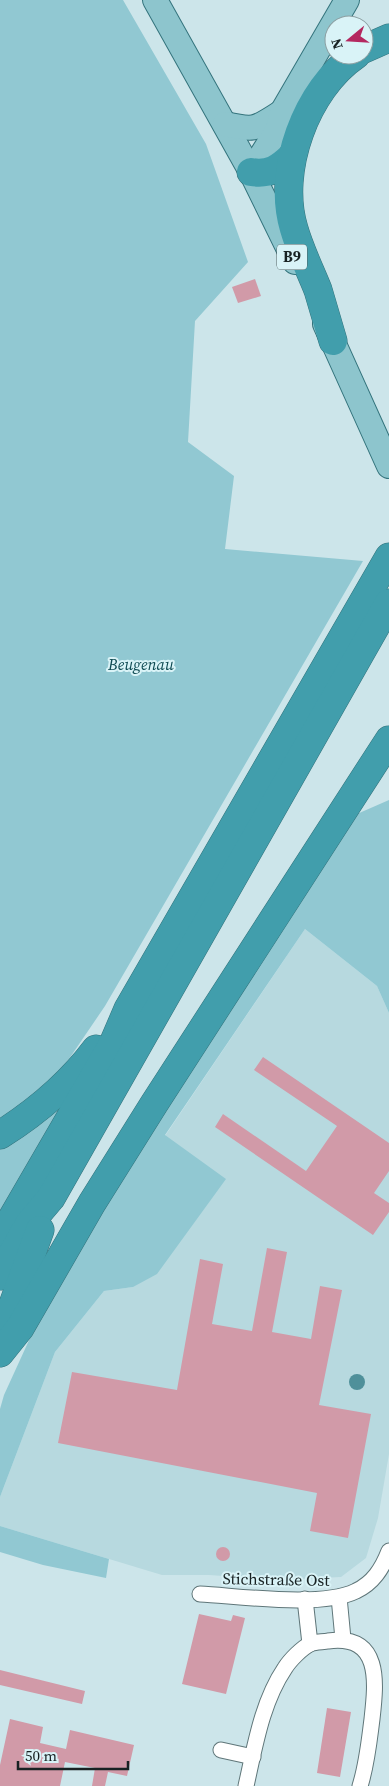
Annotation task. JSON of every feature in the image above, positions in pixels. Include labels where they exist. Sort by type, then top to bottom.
[{"type":"highway","points":[[374,45],[389,38]]},
{"type":"highway","points":[[334,341],[318,290],[293,228],[290,206],[292,156],[308,111],[329,81],[346,65]]},
{"type":"highway","points":[[252,172],[263,174],[280,168],[292,156]]},
{"type":"highway","points":[[0,1239],[113,1044],[128,1009],[389,557]]},
{"type":"highway","points":[[0,1276],[30,1224],[51,1198],[389,604]]},
{"type":"highway","points":[[0,1353],[20,1328],[92,1204],[154,1104],[389,740]]},
{"type":"highway","points":[[0,1134],[28,1117],[56,1095],[85,1064],[128,1009]]},
{"type":"highway","points":[[0,1342],[51,1198]]},
{"type":"main road","name":"B9","points":[[155,0],[252,172],[334,341],[388,464]]},
{"type":"main road","points":[[252,172],[278,130],[282,112],[347,0]]},
{"type":"main road","points":[[225,124],[250,129],[262,126],[282,112]]},
{"type":"street","name":"Stichstraße Ost","points":[[200,1594],[305,1600],[339,1598],[356,1591],[373,1580],[383,1565],[389,1551]]},
{"type":"street","points":[[339,1598],[343,1639]]},
{"type":"street","points":[[305,1600],[310,1644]]},
{"type":"street","points":[[246,1786],[270,1693],[286,1666],[310,1644],[343,1639],[354,1643],[364,1651],[372,1663],[376,1680],[368,1757],[360,1786]]},
{"type":"street","points":[[222,1750],[252,1757]]},
{"type":"shaded area","points":[[305,929],[377,986],[389,1013],[389,1454],[378,1518],[366,1558],[341,1577],[279,1580],[209,1575],[162,1575],[0,1526],[0,1497],[55,1352],[104,1291],[133,1287],[165,1136]]},
{"type":"shaded area","points":[[357,1374],[365,1382],[357,1390],[349,1382]]},
{"type":"green space","name":"Beugenau","points":[[0,0],[123,0],[206,144],[248,262],[195,321],[188,442],[234,476],[225,549],[363,561],[105,1006],[54,1081],[0,1123]]},
{"type":"green space","points":[[389,800],[389,1013],[377,986],[305,929],[165,1135],[226,1179],[157,1274],[133,1287],[104,1291],[55,1352],[0,1497],[0,1409],[4,1395],[41,1314],[86,1233],[357,814]]},
{"type":"green space","points":[[57,1107],[62,1111],[0,1217],[0,1147]]},
{"type":"green space","points":[[0,1526],[109,1559],[106,1578],[43,1565],[0,1552]]},
{"type":"building","points":[[255,279],[261,296],[238,303],[232,287]]},
{"type":"building","points":[[263,1057],[389,1143],[389,1171],[374,1193],[389,1203],[389,1212],[373,1235],[215,1127],[223,1114],[306,1171],[337,1126],[254,1070]]},
{"type":"building","points":[[267,1248],[287,1252],[272,1332],[311,1339],[320,1286],[342,1290],[319,1405],[371,1414],[348,1538],[310,1531],[317,1493],[58,1443],[72,1372],[177,1390],[200,1259],[223,1264],[212,1324],[252,1331]]},
{"type":"building","points":[[220,1547],[226,1547],[230,1554],[226,1561],[220,1561],[216,1557],[216,1551]]},
{"type":"building","points":[[199,1614],[231,1621],[233,1615],[245,1618],[226,1694],[182,1684]]},
{"type":"building","points":[[0,1670],[85,1691],[82,1704],[0,1685]]},
{"type":"building","points":[[327,1708],[351,1712],[340,1777],[317,1773]]},
{"type":"building","points":[[10,1719],[43,1727],[40,1743],[66,1749],[70,1730],[134,1745],[127,1776],[108,1772],[105,1786],[92,1786],[95,1768],[65,1762],[60,1786],[0,1786],[0,1765]]}]
